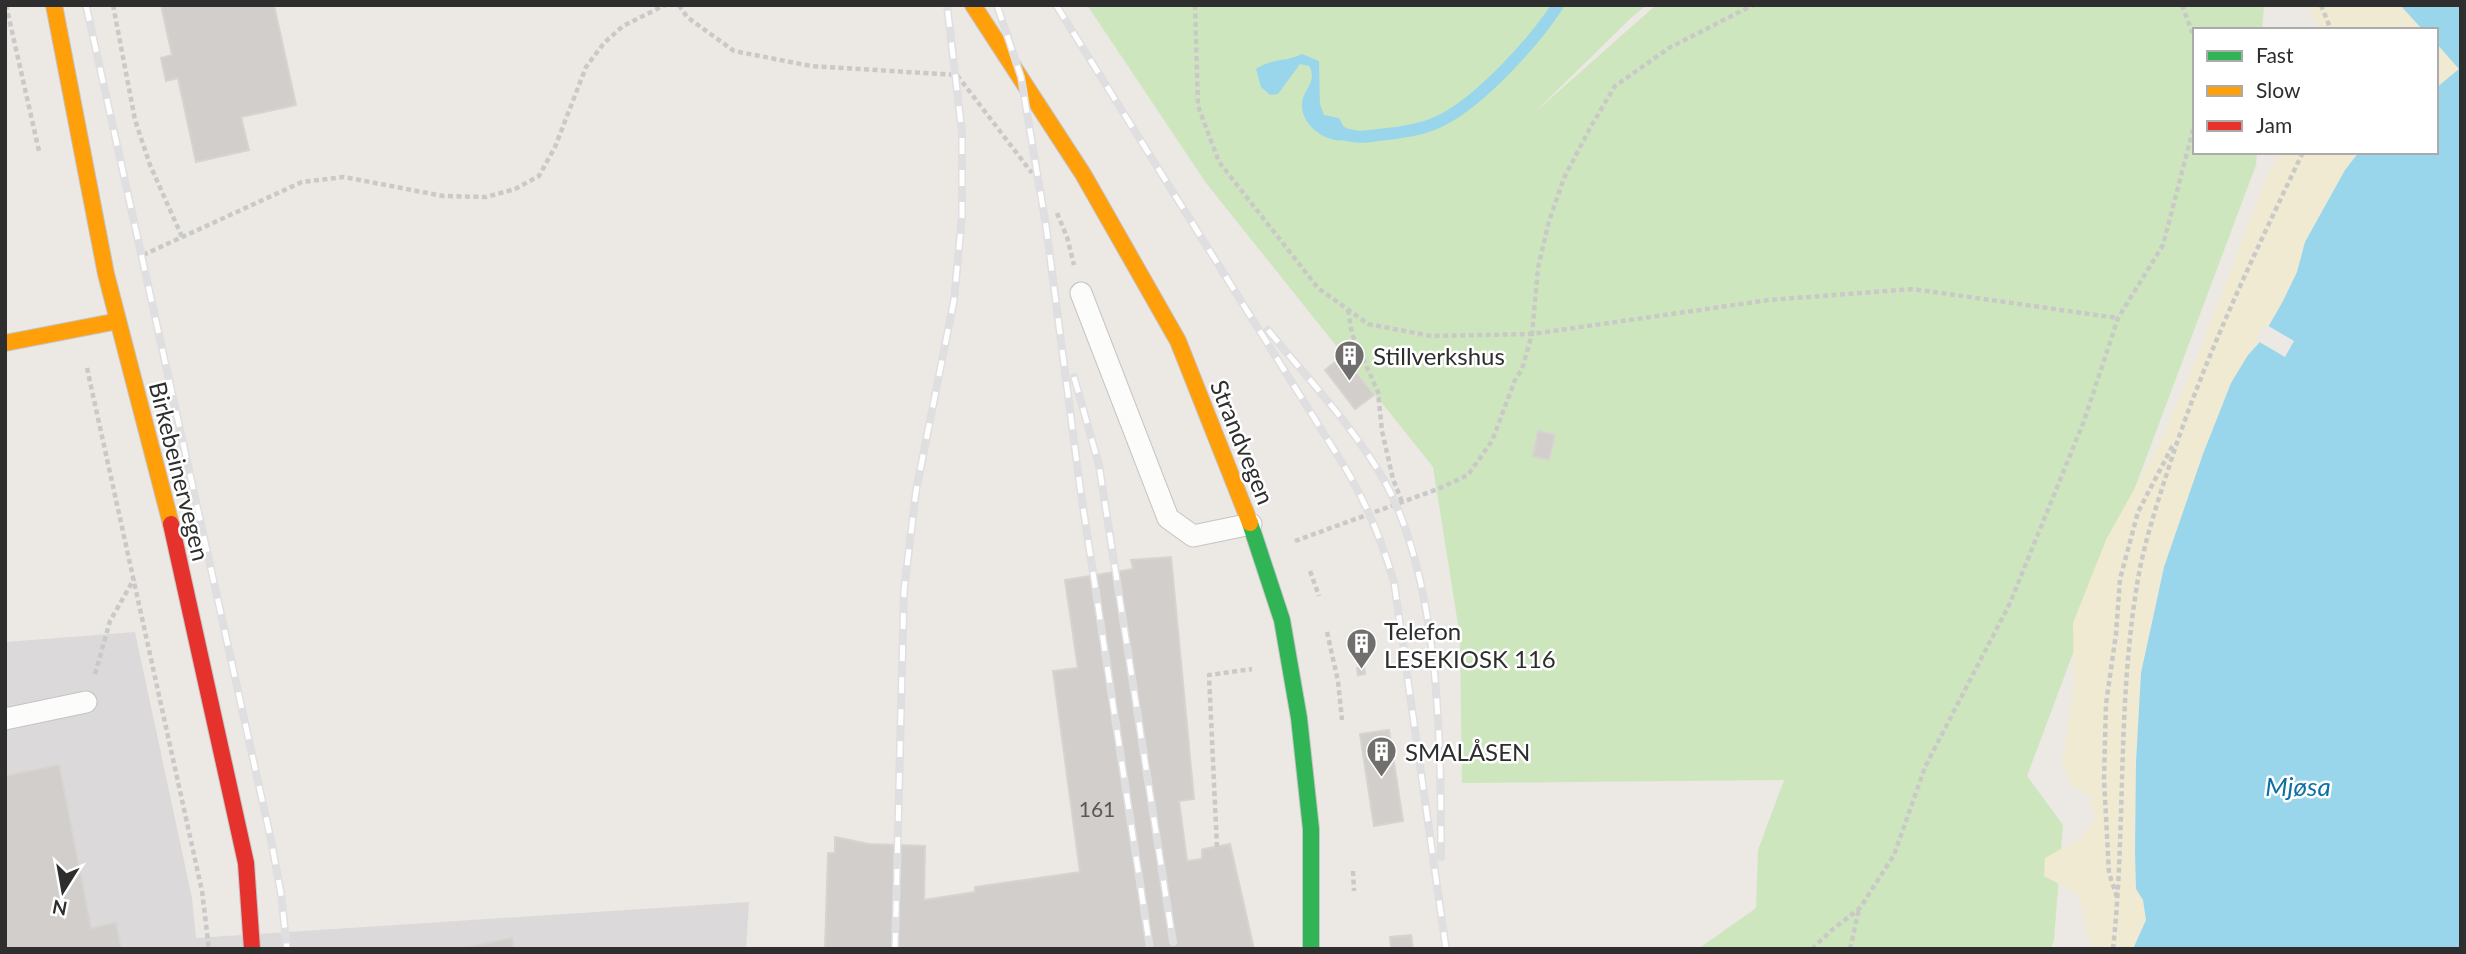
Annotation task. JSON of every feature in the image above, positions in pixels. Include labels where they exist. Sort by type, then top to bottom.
[{"type":"street","name":"Birkebeinervegen","points":[[54,5],[118,321],[176,543],[243,850],[252,949]]},
{"type":"street","name":"Strandvegen","points":[[973,5],[1083,174],[1178,341],[1251,524],[1282,620],[1298,718],[1311,829],[1311,949]]},
{"type":"street","points":[[5,342],[118,321]]},
{"type":"lane","points":[[1081,293],[1168,518],[1193,536],[1251,524]]},
{"type":"lane","points":[[5,719],[86,702]]},
{"type":"path","points":[[113,5],[135,120],[150,166],[183,239]]},
{"type":"path","points":[[133,260],[302,182],[344,177],[454,196],[486,197],[515,189],[539,176],[555,147],[586,67],[604,43],[623,26],[665,5]]},
{"type":"path","points":[[679,5],[687,17],[734,51],[811,66],[957,75],[1038,181]]},
{"type":"path","points":[[1195,5],[1198,106],[1219,162],[1318,288],[1368,324],[1431,336],[1532,334],[1769,300],[1913,289],[2118,318]]},
{"type":"path","points":[[1294,541],[1438,489],[1468,475],[1492,441],[1515,380],[1522,369],[1532,334],[1538,268],[1549,221],[1564,178],[1615,86],[1669,48],[1753,5]]},
{"type":"path","points":[[2182,5],[2193,35]]},
{"type":"path","points":[[2321,5],[2330,28]]},
{"type":"path","points":[[1850,949],[1860,908],[1894,855],[1925,767],[2010,603],[2084,421],[2118,318],[2163,245],[2193,130]]},
{"type":"path","points":[[2113,947],[2119,901],[2125,691],[2137,584],[2155,512],[2180,434],[2228,310],[2302,154]]},
{"type":"path","points":[[1052,201],[1067,237],[1081,293]]},
{"type":"path","points":[[1348,310],[1352,334],[1378,392],[1382,431],[1393,479],[1402,502]]},
{"type":"path","points":[[85,360],[202,891],[209,949]]},
{"type":"path","points":[[2119,901],[2109,873],[2104,779],[2106,704],[2116,634],[2120,579],[2138,512],[2180,434]]},
{"type":"path","points":[[86,702],[110,621],[134,579]]},
{"type":"path","points":[[1217,847],[1209,675],[1258,668]]},
{"type":"path","points":[[1812,949],[1860,908]]},
{"type":"shaded area","points":[[135,632],[192,898],[196,938],[749,902],[746,949],[5,949],[5,642]]},
{"type":"green space","points":[[1087,5],[1647,5],[1533,114],[1656,5],[2264,5],[2262,28],[2193,28],[2193,154],[2257,154],[2256,165],[2027,776],[2063,825],[2051,949],[1698,949],[1756,908],[1758,850],[1784,780],[1462,783],[1460,637],[1433,467],[1206,183]]},
{"type":"sand","points":[[2307,5],[2400,5],[2421,28],[2319,28]]},
{"type":"sand","points":[[2438,45],[2455,61],[2459,69],[2438,86]]},
{"type":"sand","points":[[2279,154],[2357,154],[2345,170],[2305,242],[2297,272],[2283,301],[2259,343],[2248,355],[2231,383],[2164,567],[2141,673],[2136,762],[2136,888],[2143,900],[2146,920],[2133,949],[2092,949],[2078,894],[2044,876],[2045,858],[2081,838],[2095,819],[2090,796],[2074,788],[2062,765],[2074,686],[2073,623],[2106,540],[2157,448],[2197,358],[2265,181]]},
{"type":"water","name":"Mjøsa","points":[[2400,5],[2461,5],[2461,949],[2133,949],[2146,920],[2143,900],[2136,889],[2135,852],[2141,673],[2164,567],[2231,383],[2248,355],[2259,343],[2283,301],[2297,272],[2305,242],[2345,170],[2357,154],[2438,154],[2438,86],[2459,69],[2438,45],[2438,28],[2421,28]]},
{"type":"water","points":[[1302,54],[1319,61],[1320,104],[1324,115],[1339,118],[1347,133],[1354,138],[1330,139],[1314,130],[1304,116],[1302,102],[1312,77],[1309,66],[1300,64],[1278,94],[1270,95],[1261,87],[1256,69]]},
{"type":"pier","points":[[2265,324],[2294,341],[2285,357],[2256,340]]},
{"type":"building","points":[[161,5],[274,5],[296,105],[241,117],[249,150],[196,162],[178,78],[166,81],[161,58],[172,55]]},
{"type":"building","name":"Stillverkshus","points":[[1343,356],[1374,395],[1355,409],[1325,370]]},
{"type":"building","points":[[1538,431],[1555,435],[1549,460],[1533,456]]},
{"type":"building","points":[[1171,557],[1194,799],[1179,801],[1187,861],[1202,859],[1204,849],[1230,844],[1254,949],[825,949],[828,853],[835,853],[835,837],[869,844],[925,846],[924,900],[975,892],[975,887],[1080,872],[1053,671],[1078,668],[1065,580],[1133,569],[1131,560]]},
{"type":"building","name":"Telefon LESEKIOSK 116","points":[[1364,667],[1365,674],[1358,675],[1357,668]]},
{"type":"building","name":"SMALÅSEN","points":[[1389,730],[1403,821],[1374,826],[1360,734]]},
{"type":"building","points":[[59,765],[91,928],[116,923],[121,949],[5,949],[5,776]]},
{"type":"building","points":[[1411,935],[1413,949],[1391,949],[1390,937]]},
{"type":"building","points":[[512,938],[514,949],[458,949]]},
{"type":"waterway","points":[[1340,132],[1357,137],[1394,133],[1423,128],[1444,119],[1491,84],[1536,35],[1558,5]]},
{"type":"railway","points":[[86,5],[271,840],[287,949]]},
{"type":"railway","points":[[895,949],[904,591],[916,491],[954,300],[962,216],[962,133],[947,5]]},
{"type":"railway","points":[[997,5],[1021,77],[1046,226],[1080,487],[1150,949]]},
{"type":"railway","points":[[1056,5],[1346,469],[1373,524],[1394,582],[1446,949]]},
{"type":"railway","points":[[1268,330],[1330,404],[1373,462],[1403,523],[1417,567],[1434,665],[1440,764],[1441,857]]},
{"type":"railway","points":[[1074,377],[1099,465],[1173,942]]},
{"type":"traffic: fast","points":[[1250,523],[1282,620],[1299,718],[1311,829],[1311,949]]},
{"type":"traffic: slow","points":[[54,5],[106,274],[171,524]]},
{"type":"traffic: slow","points":[[973,5],[1083,174],[1178,341],[1250,523]]},
{"type":"traffic: slow","points":[[5,343],[118,321]]},
{"type":"traffic: jam","points":[[171,524],[246,863],[252,949]]},
{"type":"place","name":"Stillverkshus","points":[[1350,382]]},
{"type":"place","name":"Telefon LESEKIOSK 116","points":[[1361,671]]},
{"type":"place","name":"SMALÅSEN","points":[[1382,778]]}]
